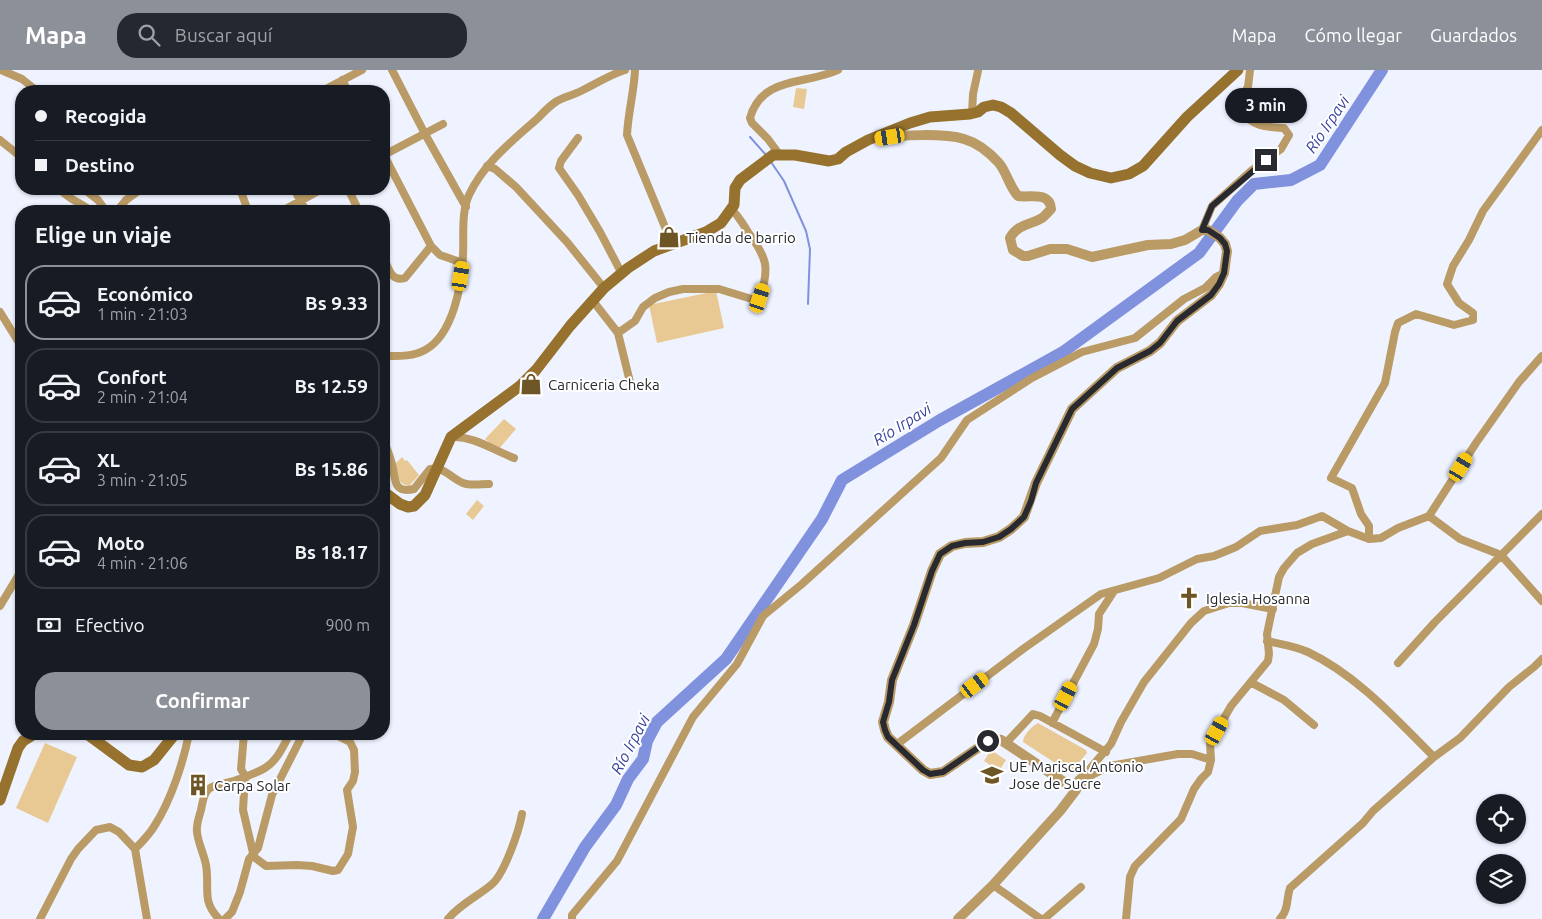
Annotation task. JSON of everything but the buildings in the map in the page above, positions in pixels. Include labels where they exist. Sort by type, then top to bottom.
[{"type":"main road","points":[[390,496],[400,504],[408,507],[414,506],[425,495],[451,437],[520,386],[536,370],[570,326],[604,288],[640,259],[672,244],[706,232],[721,223],[734,205],[736,188],[740,180],[772,157],[795,155],[829,161],[838,158],[868,140],[910,123],[930,117],[972,114],[984,107],[994,105],[1012,113],[1075,166],[1100,176],[1111,178],[1128,174],[1143,166],[1187,117],[1238,70]]},
{"type":"main road","points":[[0,800],[18,748],[25,740]]},
{"type":"main road","points":[[95,740],[129,765],[142,767],[154,760],[170,740]]},
{"type":"street","points":[[1,70],[22,79],[30,85]]},
{"type":"street","points":[[333,85],[362,70]]},
{"type":"street","points":[[392,70],[466,207]]},
{"type":"street","points":[[390,356],[406,356],[424,350],[432,345],[446,327],[454,310],[463,263],[468,197],[487,166],[507,145],[558,101],[580,92],[614,73],[625,70]]},
{"type":"street","points":[[635,70],[627,135],[672,244]]},
{"type":"street","points":[[772,157],[768,139],[752,123],[750,118],[755,105],[764,94],[779,86],[824,76],[838,70]]},
{"type":"street","points":[[868,140],[914,135],[942,136],[964,139],[983,147],[1000,165],[1018,196],[1041,196],[1051,203],[1051,209],[1043,218],[1017,228],[1010,238],[1013,250],[1023,256],[1050,249],[1067,249],[1088,256],[1098,256],[1148,245],[1178,242],[1205,230],[1212,206],[1251,171],[1281,149],[1289,135],[1284,128],[1260,126],[1248,120],[1240,110],[1241,98],[1248,87],[1250,70]]},
{"type":"street","points":[[972,114],[973,94],[978,71]]},
{"type":"street","points":[[342,80],[345,85]]},
{"type":"street","points":[[390,152],[443,124]]},
{"type":"street","points":[[1369,538],[1369,526],[1361,514],[1352,488],[1331,478],[1385,383],[1398,323],[1416,314],[1454,325],[1473,320],[1474,313],[1459,303],[1446,284],[1453,266],[1469,240],[1483,211],[1542,130]]},
{"type":"street","points":[[578,138],[561,161],[559,168],[600,232],[622,274]]},
{"type":"street","points":[[0,140],[15,152]]},
{"type":"street","points":[[487,166],[495,169],[516,187],[567,242],[604,288]]},
{"type":"street","points":[[390,167],[430,246],[440,255],[463,263]]},
{"type":"street","points":[[67,195],[83,205]]},
{"type":"street","points":[[92,195],[102,205]]},
{"type":"street","points":[[122,205],[133,195]]},
{"type":"street","points":[[297,195],[303,205]]},
{"type":"street","points":[[292,205],[310,195]]},
{"type":"street","points":[[618,333],[635,321],[643,307],[655,298],[669,292],[683,289],[719,288],[755,300],[760,298],[766,272],[765,259],[760,248],[736,213],[731,209]]},
{"type":"street","points":[[1076,790],[1006,743],[996,739],[988,741],[943,772],[930,774],[923,770],[888,737],[885,730],[883,722],[889,702],[892,680],[940,554],[952,546],[983,542],[999,537],[1024,517],[1036,483],[1072,409],[1117,368],[1150,351],[1160,343],[1177,321],[1211,295],[1219,284],[1224,273],[1227,251],[1225,244],[1220,238],[1205,230]]},
{"type":"street","points":[[390,271],[396,278],[405,278],[430,246]]},
{"type":"street","points":[[572,919],[572,915],[617,861],[692,717],[738,664],[763,616],[802,584],[941,458],[967,420],[1032,378],[1082,352],[1135,338],[1184,299],[1205,288],[1216,277],[1224,273]]},
{"type":"street","points":[[594,301],[618,333],[630,382]]},
{"type":"street","points":[[0,312],[15,336]]},
{"type":"street","points":[[896,745],[1101,594],[1159,578],[1197,559],[1214,556],[1236,547],[1260,531],[1297,525],[1322,516],[1348,531],[1369,538],[1381,538],[1398,528],[1429,516],[1476,443],[1519,382],[1542,356]]},
{"type":"street","points":[[451,437],[474,439],[514,458]]},
{"type":"street","points":[[390,458],[394,479],[396,484],[402,489],[414,489],[430,469],[437,468],[464,483],[489,484]]},
{"type":"street","points":[[1398,663],[1435,622],[1542,514]]},
{"type":"street","points":[[1429,516],[1460,539],[1501,555],[1542,601]]},
{"type":"street","points":[[1126,919],[1130,877],[1135,866],[1181,819],[1194,789],[1208,772],[1212,760],[1210,743],[1231,706],[1252,683],[1268,661],[1270,654],[1267,640],[1269,626],[1279,577],[1284,568],[1297,552],[1312,544],[1348,531]]},
{"type":"street","points":[[0,606],[15,581]]},
{"type":"street","points":[[1052,723],[1094,644],[1099,614],[1114,591]]},
{"type":"street","points":[[1076,790],[1078,780],[1106,752],[1144,682],[1191,623],[1204,611],[1229,603],[1273,608]]},
{"type":"street","points":[[1267,640],[1307,652],[1351,678],[1391,713],[1434,757]]},
{"type":"street","points":[[1280,919],[1288,907],[1290,888],[1434,757],[1460,738],[1509,688],[1542,658]]},
{"type":"street","points":[[1252,683],[1284,700],[1314,725]]},
{"type":"street","points":[[1006,743],[1033,714],[1106,752]]},
{"type":"street","points":[[135,849],[154,826],[166,805],[188,740]]},
{"type":"street","points":[[243,740],[241,769],[245,776],[242,810],[254,858],[266,866],[312,866],[333,871],[338,870],[348,854],[353,827],[347,790],[355,772],[354,750],[350,742],[346,740]]},
{"type":"street","points":[[219,919],[210,909],[208,903],[207,869],[197,835],[202,798],[211,786],[216,783],[231,782],[261,770],[273,762],[286,740]]},
{"type":"street","points":[[225,919],[232,912],[240,892],[249,859],[258,848],[272,795],[300,740]]},
{"type":"street","points":[[958,919],[993,885],[1090,776],[1110,766],[1178,754],[1192,754],[1212,760]]},
{"type":"street","points":[[448,919],[494,883],[506,862],[518,832],[522,814]]},
{"type":"street","points":[[40,919],[70,859],[96,830],[110,827],[115,828],[135,849],[147,919]]},
{"type":"street","points":[[993,885],[1043,919],[1081,887]]},
{"type":"shaded area","points":[[796,88],[807,89],[804,109],[793,107]]},
{"type":"shaded area","points":[[716,291],[724,328],[657,343],[649,305]]},
{"type":"shaded area","points":[[504,419],[516,429],[498,450],[485,439]]},
{"type":"shaded area","points":[[402,457],[405,461],[407,460],[419,475],[409,486],[402,483],[397,475],[395,464]]},
{"type":"shaded area","points":[[477,500],[484,506],[473,520],[466,514]]},
{"type":"shaded area","points":[[1038,723],[1086,750],[1087,753],[1072,771],[1069,772],[1023,742],[1024,736]]},
{"type":"shaded area","points":[[45,743],[77,757],[48,823],[16,808]]},
{"type":"shaded area","points":[[991,750],[1006,760],[999,771],[984,761]]},
{"type":"waterway","name":"Río Irpavi","points":[[543,919],[585,847],[616,805],[628,779],[643,759],[647,741],[657,722],[726,659],[822,519],[842,480],[940,420],[1063,352],[1199,253],[1237,201],[1254,184],[1291,180],[1320,165],[1382,70]]},
{"type":"waterway","points":[[750,137],[767,156]]},
{"type":"waterway","points":[[771,162],[784,181],[806,231],[810,249],[808,304]]},
{"type":"place","name":"Tienda de barrio","points":[[669,237]]},
{"type":"place","name":"Carniceria Cheka","points":[[531,384]]},
{"type":"place","name":"Iglesia Hosanna","points":[[1189,598]]},
{"type":"place","name":"UE Mariscal Antonio Jose de Sucre","points":[[992,775]]},
{"type":"place","name":"Carpa Solar","points":[[198,785]]},
{"type":"route","points":[[988,741],[943,772],[930,774],[896,745],[888,737],[885,730],[883,722],[889,702],[892,680],[940,554],[952,546],[983,542],[999,537],[1024,517],[1036,483],[1072,409],[1117,368],[1150,351],[1160,343],[1168,330],[1177,321],[1211,295],[1224,273],[1227,251],[1225,244],[1220,238],[1208,230],[1202,230],[1212,206],[1266,160]]}]
